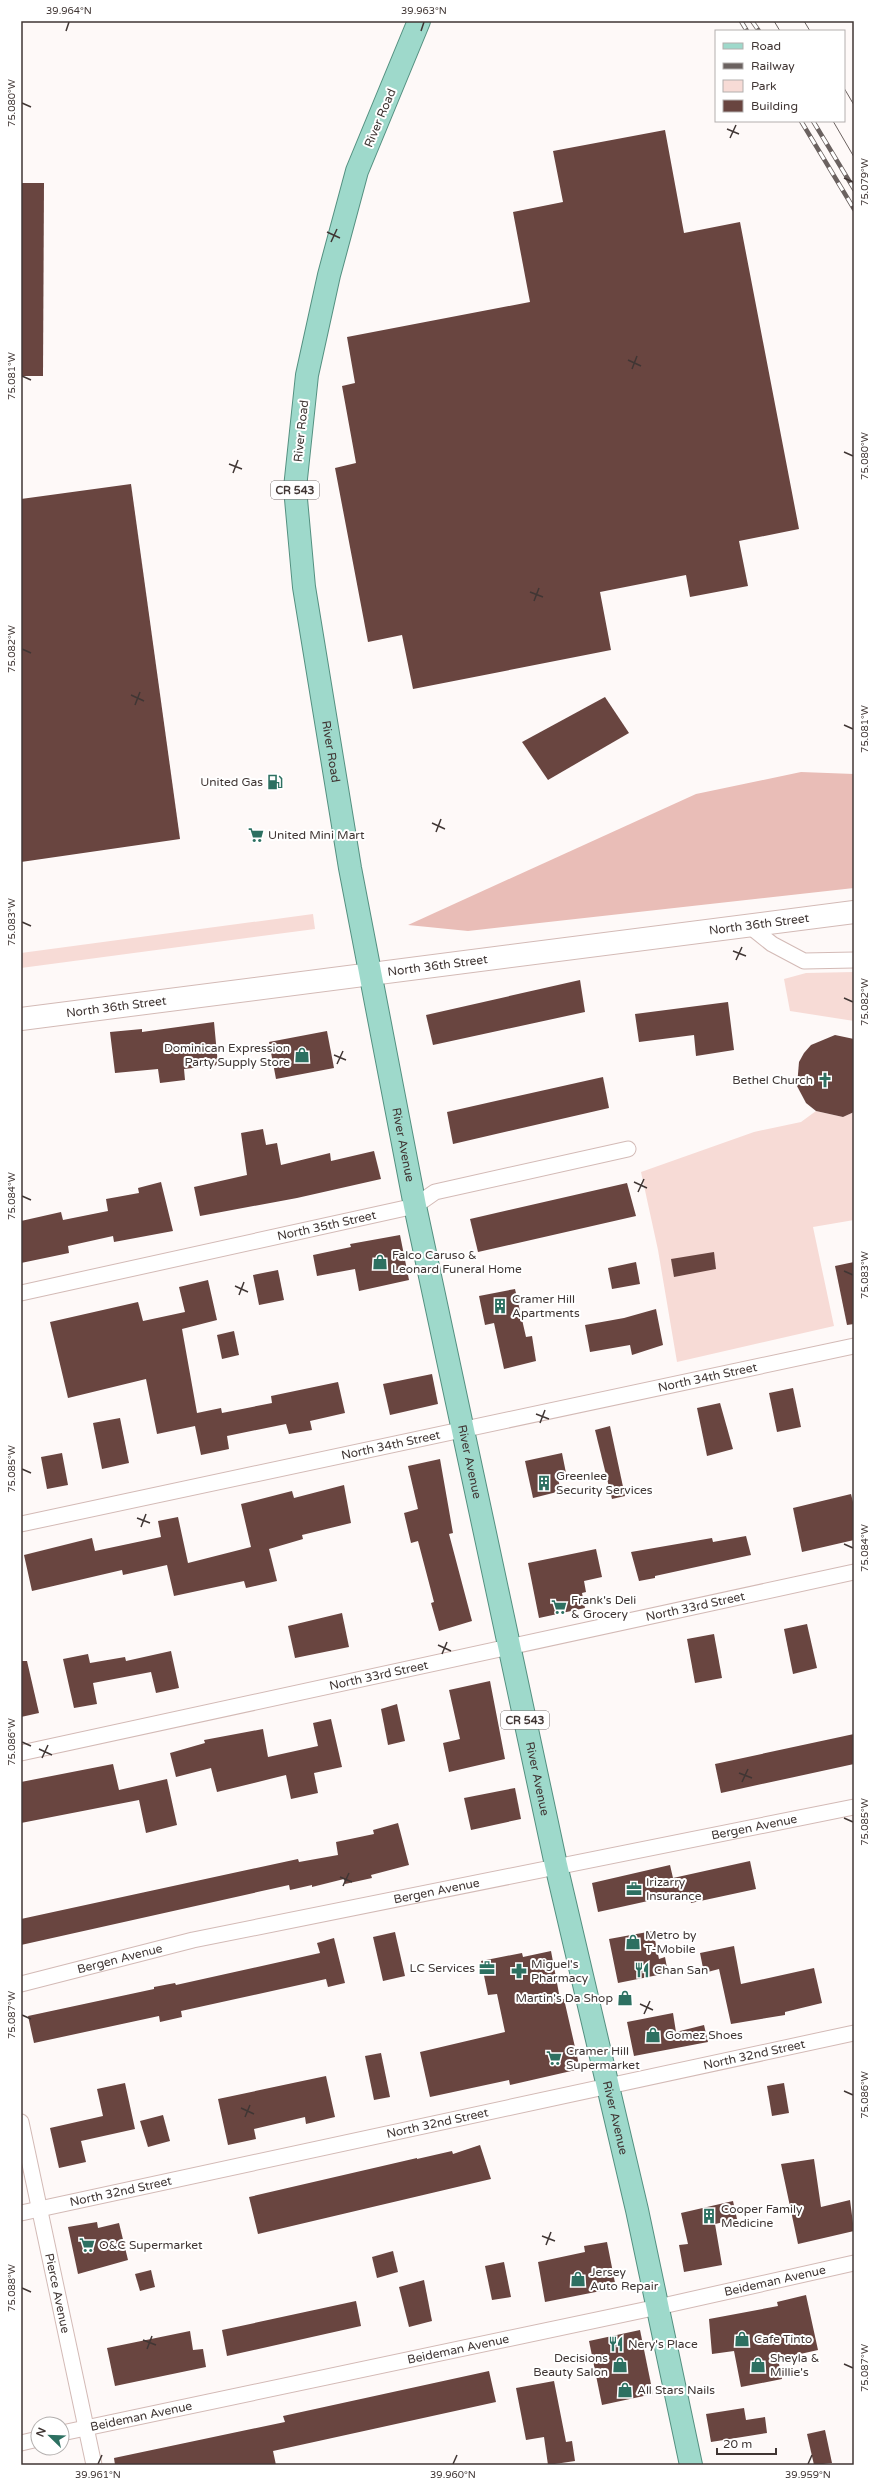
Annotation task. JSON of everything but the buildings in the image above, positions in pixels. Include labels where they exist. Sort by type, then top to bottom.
[{"type":"main road","name":"River Road","points":[[370,973],[350,868],[304,587],[295,488],[307,375],[328,275],[357,171],[420,21]]},
{"type":"main road","name":"River Avenue","points":[[370,973],[415,1206],[464,1429],[556,1866],[608,2085],[658,2307],[691,2465]]},
{"type":"street","name":"North 36th Street","points":[[21,1019],[747,924],[854,912]]},
{"type":"street","points":[[747,924],[772,944],[804,961],[854,960]]},
{"type":"street","name":"North 35th Street","points":[[21,1293],[415,1206],[435,1192],[628,1149]]},
{"type":"street","name":"North 34th Street","points":[[21,1524],[854,1346]]},
{"type":"street","name":"North 33rd Street","points":[[21,1753],[509,1645],[854,1572]]},
{"type":"street","name":"Bergen Avenue","points":[[21,1984],[192,1940],[854,1807]]},
{"type":"street","name":"North 32nd Street","points":[[21,2213],[854,2033]]},
{"type":"street","name":"Pierce Avenue","points":[[21,2122],[94,2465]]},
{"type":"street","name":"Beideman Avenue","points":[[70,2431],[658,2307],[854,2263]]},
{"type":"green space","points":[[313,914],[315,929],[21,968],[21,953]]},
{"type":"green space","points":[[854,972],[854,1021],[790,1011],[784,979],[806,973]]},
{"type":"green space","points":[[816,1111],[843,1117],[854,1112],[854,1220],[813,1227],[834,1326],[677,1362],[658,1250],[641,1172],[754,1132],[801,1122]]},
{"type":"shaded area","points":[[801,772],[854,774],[854,888],[468,931],[408,925],[696,794]]},
{"type":"tram line","points":[[774,21],[779,30]]},
{"type":"tram line","points":[[804,21],[809,30]]},
{"type":"tram line","points":[[845,90],[854,105]]},
{"type":"tram line","points":[[834,122],[854,157]]},
{"type":"railway","points":[[741,21],[746,30]]},
{"type":"railway","points":[[752,21],[758,30]]},
{"type":"railway","points":[[802,122],[854,209]]},
{"type":"railway","points":[[814,122],[854,189]]},
{"type":"place","name":"United Gas","points":[[275,782]]},
{"type":"place","name":"United Mini Mart","points":[[256,835]]},
{"type":"place","name":"Dominican Expression Party Supply Store","points":[[302,1055]]},
{"type":"place","name":"Bethel Church","points":[[825,1080]]},
{"type":"place","name":"Falco Caruso & Leonard Funeral Home","points":[[380,1262]]},
{"type":"place","name":"Cramer Hill Apartments","points":[[500,1306]]},
{"type":"place","name":"Greenlee Security Services","points":[[544,1483]]},
{"type":"place","name":"Frank's Deli & Grocery","points":[[559,1607]]},
{"type":"place","name":"Irizarry Insurance","points":[[634,1889]]},
{"type":"place","name":"Metro by T-Mobile","points":[[633,1942]]},
{"type":"place","name":"LC Services","points":[[487,1968]]},
{"type":"place","name":"Chan San","points":[[642,1970]]},
{"type":"place","name":"Miguel's Pharmacy","points":[[519,1971]]},
{"type":"place","name":"Martin's Da Shop","points":[[625,1998]]},
{"type":"place","name":"Gomez Shoes","points":[[653,2035]]},
{"type":"place","name":"Cramer Hill Supermarket","points":[[554,2058]]},
{"type":"place","name":"Cooper Family Medicine","points":[[709,2216]]},
{"type":"place","name":"O&C Supermarket","points":[[87,2245]]},
{"type":"place","name":"Jersey Auto Repair","points":[[578,2279]]},
{"type":"place","name":"Cafe Tinto","points":[[742,2339]]},
{"type":"place","name":"Nery's Place","points":[[616,2344]]},
{"type":"place","name":"Decisions Beauty Salon","points":[[620,2365]]},
{"type":"place","name":"Sheyla & Millie's","points":[[758,2365]]},
{"type":"place","name":"All Stars Nails","points":[[625,2390]]}]
